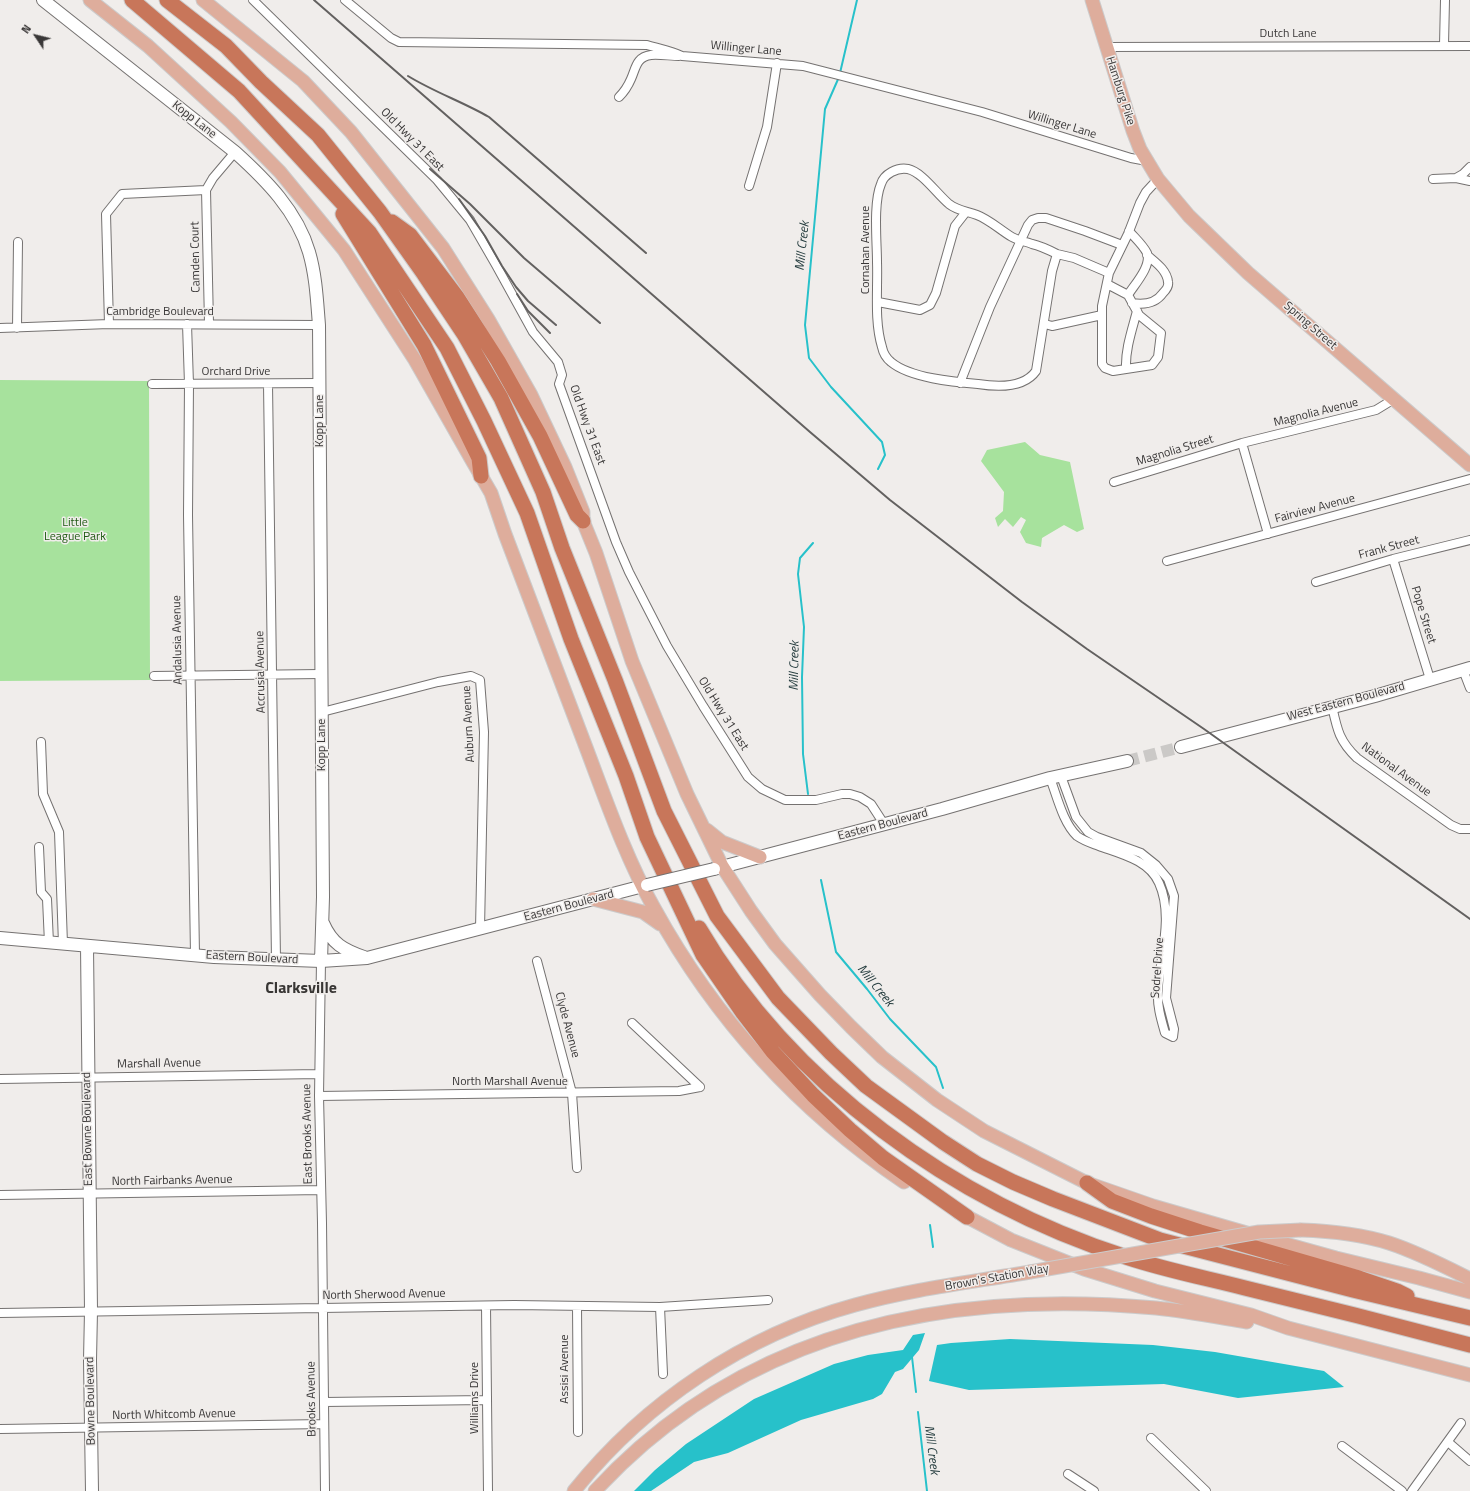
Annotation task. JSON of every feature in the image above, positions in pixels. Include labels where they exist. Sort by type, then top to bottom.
[{"type":"highway","points":[[132,0],[239,91],[369,232],[447,348],[484,421],[527,514],[571,639],[626,776],[647,837],[703,955],[743,1013],[773,1052],[813,1095],[850,1130],[883,1158],[967,1217]]},
{"type":"highway","points":[[167,0],[226,46],[261,82],[318,135],[380,212],[464,334],[501,398],[542,492],[562,548],[615,680],[664,812],[717,916],[755,969],[784,1004],[831,1053],[866,1086],[943,1142],[977,1164],[1053,1200],[1160,1240],[1270,1270],[1470,1318]]},
{"type":"highway","points":[[322,181],[424,345],[479,458],[481,476]]},
{"type":"highway","points":[[380,212],[410,235],[457,297],[502,368],[540,436],[577,514],[582,521]]},
{"type":"highway","points":[[647,837],[712,949],[750,1001],[792,1050],[836,1092],[877,1127],[937,1169],[993,1202],[1032,1221],[1127,1258],[1470,1345]]},
{"type":"highway","points":[[1087,1183],[1112,1202],[1200,1232],[1378,1284],[1397,1291],[1425,1307]]},
{"type":"main road","points":[[90,0],[148,46],[231,122],[280,172],[339,244],[415,360],[491,493],[507,541],[618,831],[645,886],[652,905],[686,963],[717,1006],[759,1058],[796,1096],[836,1131],[878,1164],[917,1190],[1011,1240],[1084,1269],[1155,1291],[1251,1315],[1288,1328],[1470,1375]]},
{"type":"main road","points":[[204,0],[303,81],[351,132],[443,248],[488,319],[531,395],[565,468],[583,512],[582,521],[596,553],[632,661],[648,696],[674,766],[703,827],[718,868],[775,944],[820,996],[882,1057],[937,1100],[984,1131],[1087,1183],[1153,1206],[1242,1232],[1336,1258],[1470,1292]]},
{"type":"main road","name":"Hamburg Pike","points":[[1092,0],[1132,128],[1140,149],[1158,179]]},
{"type":"main road","name":"Spring Street","points":[[1158,179],[1189,216],[1248,273],[1470,465]]},
{"type":"main road","points":[[703,827],[722,842],[760,857]]},
{"type":"main road","points":[[593,899],[643,912],[666,928]]},
{"type":"main road","name":"Brown's Station Way","points":[[574,1491],[616,1444],[656,1409],[710,1369],[767,1338],[829,1313],[875,1300],[1260,1232],[1301,1230],[1339,1232],[1390,1243],[1433,1261],[1470,1279]]},
{"type":"main road","name":"Brown's Station Way","points":[[595,1491],[626,1458],[670,1422],[711,1394],[742,1376],[790,1353],[842,1334],[885,1323],[944,1312],[979,1308],[1063,1304],[1156,1308],[1288,1328]]},
{"type":"street","name":"Kopp Lane","points":[[43,0],[235,152],[262,177],[290,211],[302,233],[309,252],[314,274],[319,325],[323,922],[321,962]]},
{"type":"street","name":"Old Hwy 31 East","points":[[253,0],[437,180],[470,220],[533,332],[558,362],[562,374],[559,384],[616,542],[629,572],[667,646],[748,777],[762,789],[785,800],[816,800],[842,794],[850,794],[860,797],[871,804],[884,824]]},
{"type":"street","name":"Willinger Lane","points":[[345,0],[391,38],[400,42],[647,45],[658,49],[670,50],[682,56],[803,66],[982,112],[1131,158],[1147,161]]},
{"type":"street","points":[[1444,0],[1444,45]]},
{"type":"street","name":"Dutch Lane","points":[[1106,46],[1470,46]]},
{"type":"street","points":[[619,97],[631,79],[640,59],[652,54],[682,56]]},
{"type":"street","points":[[749,186],[767,127],[777,63]]},
{"type":"street","points":[[109,324],[106,214],[122,194],[206,190],[213,178],[235,152]]},
{"type":"street","points":[[1456,178],[1464,174],[1470,167]]},
{"type":"street","name":"Cornahan Avenue","points":[[1057,254],[1052,271],[1045,324],[1036,371],[1032,377],[1020,384],[984,385],[932,378],[902,369],[891,362],[884,354],[878,329],[876,222],[878,192],[885,177],[899,169],[907,169],[917,173],[951,205],[966,212],[976,214],[989,221],[1012,238],[1021,242],[1030,243],[1057,254],[1074,258],[1109,273]]},
{"type":"street","points":[[1433,179],[1456,178],[1470,181]]},
{"type":"street","points":[[1107,284],[1128,295],[1139,315],[1161,333],[1158,357],[1152,365],[1113,372],[1105,368],[1102,364],[1102,306],[1109,273],[1129,231],[1140,203],[1146,192],[1158,179]]},
{"type":"street","name":"Camden Court","points":[[206,190],[209,323]]},
{"type":"street","name":"Cornahan Avenue","points":[[878,302],[920,310],[930,305],[936,293],[955,226],[966,212]]},
{"type":"street","points":[[960,382],[990,307],[1028,225],[1032,220],[1046,218],[1122,245]]},
{"type":"street","points":[[1129,231],[1143,247],[1147,255],[1160,266],[1166,274],[1169,282],[1167,289],[1160,298],[1150,303],[1132,303]]},
{"type":"street","points":[[17,328],[18,242]]},
{"type":"street","points":[[1128,295],[1144,272],[1147,262],[1147,255]]},
{"type":"street","points":[[1126,369],[1129,345],[1137,311]]},
{"type":"street","points":[[1045,324],[1052,326],[1102,315]]},
{"type":"street","name":"Cambridge Boulevard","points":[[0,328],[109,324],[209,323],[319,325]]},
{"type":"street","name":"Andalusia Avenue","points":[[187,324],[189,384],[188,515],[195,955]]},
{"type":"street","name":"Orchard Drive","points":[[152,384],[319,383]]},
{"type":"street","name":"Accrusia Avenue","points":[[268,384],[276,960]]},
{"type":"street","name":"Magnolia Avenue","points":[[1242,443],[1376,410],[1394,398]]},
{"type":"street","points":[[1242,443],[1268,534]]},
{"type":"street","name":"Magnolia Street","points":[[1114,482],[1242,443]]},
{"type":"street","name":"Fairview Avenue","points":[[1167,561],[1470,479]]},
{"type":"street","name":"Frank Street","points":[[1316,582],[1393,559],[1470,540]]},
{"type":"street","name":"Pope Street","points":[[1393,559],[1430,679]]},
{"type":"street","points":[[1467,669],[1465,676],[1470,688]]},
{"type":"street","name":"West Eastern Boulevard","points":[[1181,747],[1374,696],[1467,669]]},
{"type":"street","points":[[154,676],[321,674]]},
{"type":"street","name":"Auburn Avenue","points":[[322,712],[438,682],[471,676],[480,680],[484,732],[484,800],[480,856],[480,929]]},
{"type":"street","name":"National Avenue","points":[[1332,706],[1338,733],[1349,750],[1357,758],[1452,825],[1460,829],[1470,829]]},
{"type":"street","points":[[41,742],[43,794],[59,832],[63,944]]},
{"type":"street","name":"Eastern Boulevard","points":[[0,938],[195,955],[276,960],[321,962],[367,958],[942,810],[1056,777],[1127,761]]},
{"type":"street","name":"Sodrel Drive","points":[[1056,777],[1076,817],[1088,832],[1097,837],[1141,853],[1156,864],[1168,880],[1174,896],[1166,998],[1174,1029],[1173,1037],[1165,1033],[1160,1014],[1158,993],[1166,914],[1165,899],[1159,882],[1152,872],[1132,857],[1086,842],[1077,836],[1066,819],[1056,777]]},
{"type":"street","points":[[40,847],[42,892],[47,899],[49,943]]},
{"type":"street","points":[[323,922],[328,934],[338,945],[367,958]]},
{"type":"street","name":"East Bowne Boulevard","points":[[87,946],[91,1311]]},
{"type":"street","name":"Clyde Avenue","points":[[537,961],[572,1093],[577,1168]]},
{"type":"street","name":"East Brooks Avenue","points":[[321,962],[319,1096],[323,1307]]},
{"type":"street","name":"North Marshall Avenue","points":[[319,1096],[680,1091],[700,1087],[632,1023]]},
{"type":"street","name":"Marshall Avenue","points":[[0,1079],[319,1074]]},
{"type":"street","name":"North Fairbanks Avenue","points":[[0,1195],[321,1190]]},
{"type":"street","name":"North Sherwood Avenue","points":[[0,1312],[323,1307],[660,1307],[768,1300]]},
{"type":"street","name":"Williams Drive","points":[[486,1306],[488,1491]]},
{"type":"street","name":"Assisi Avenue","points":[[577,1306],[578,1432]]},
{"type":"street","name":"Brooks Avenue","points":[[323,1307],[325,1491]]},
{"type":"street","points":[[660,1307],[663,1374]]},
{"type":"street","name":"Bowne Boulevard","points":[[91,1311],[90,1360],[92,1491]]},
{"type":"street","points":[[324,1402],[486,1400]]},
{"type":"street","points":[[1412,1491],[1462,1423]]},
{"type":"street","name":"North Whitcomb Avenue","points":[[0,1430],[324,1424]]},
{"type":"street","points":[[1151,1438],[1206,1491]]},
{"type":"street","points":[[1448,1442],[1470,1461]]},
{"type":"street","points":[[1342,1446],[1402,1491]]},
{"type":"street","points":[[1068,1474],[1094,1491]]},
{"type":"green space","name":"Little League Park","points":[[0,380],[149,381],[150,680],[0,681]]},
{"type":"green space","points":[[1025,442],[1040,455],[1070,462],[1084,529],[1077,532],[1064,525],[1042,538],[1041,547],[1026,543],[1020,532],[1026,520],[1021,517],[1013,527],[1005,519],[998,527],[995,518],[1003,511],[1004,492],[981,461],[987,450]]},
{"type":"water","points":[[925,1333],[919,1350],[903,1369],[895,1372],[882,1394],[873,1399],[801,1420],[728,1453],[694,1462],[651,1491],[634,1491],[655,1470],[686,1444],[754,1399],[834,1364],[868,1355],[903,1350],[913,1335]]},
{"type":"water","points":[[1010,1339],[1153,1345],[1215,1352],[1324,1371],[1344,1387],[1238,1398],[1164,1384],[969,1390],[929,1381],[937,1345]]},
{"type":"waterway","name":"Mill Creek","points":[[840,73],[857,0]]},
{"type":"waterway","name":"Mill Creek","points":[[839,77],[825,109],[805,325],[809,358],[831,387],[882,442],[885,455],[878,469]]},
{"type":"waterway","name":"Mill Creek","points":[[808,794],[803,754],[802,677],[804,627],[798,574],[800,558],[813,543]]},
{"type":"waterway","name":"Mill Creek","points":[[821,880],[836,952],[890,1019],[936,1067],[943,1088]]},
{"type":"waterway","name":"Mill Creek","points":[[930,1225],[933,1247]]},
{"type":"waterway","name":"Mill Creek","points":[[912,1357],[916,1392]]},
{"type":"waterway","name":"Mill Creek","points":[[918,1412],[927,1491]]},
{"type":"tunnel","points":[[1127,761],[1181,747]]},
{"type":"railway","points":[[314,0],[890,500],[1022,602],[1087,649],[1204,729],[1470,919]]},
{"type":"railway","points":[[408,76],[489,117],[646,253]]},
{"type":"railway","points":[[430,169],[470,204],[524,258],[600,323]]},
{"type":"railway","points":[[459,199],[485,236],[516,287],[528,301],[556,325]]},
{"type":"railway","points":[[517,294],[528,311],[550,333]]},
{"type":"district","name":"Clarksville","points":[[301,989]]}]
